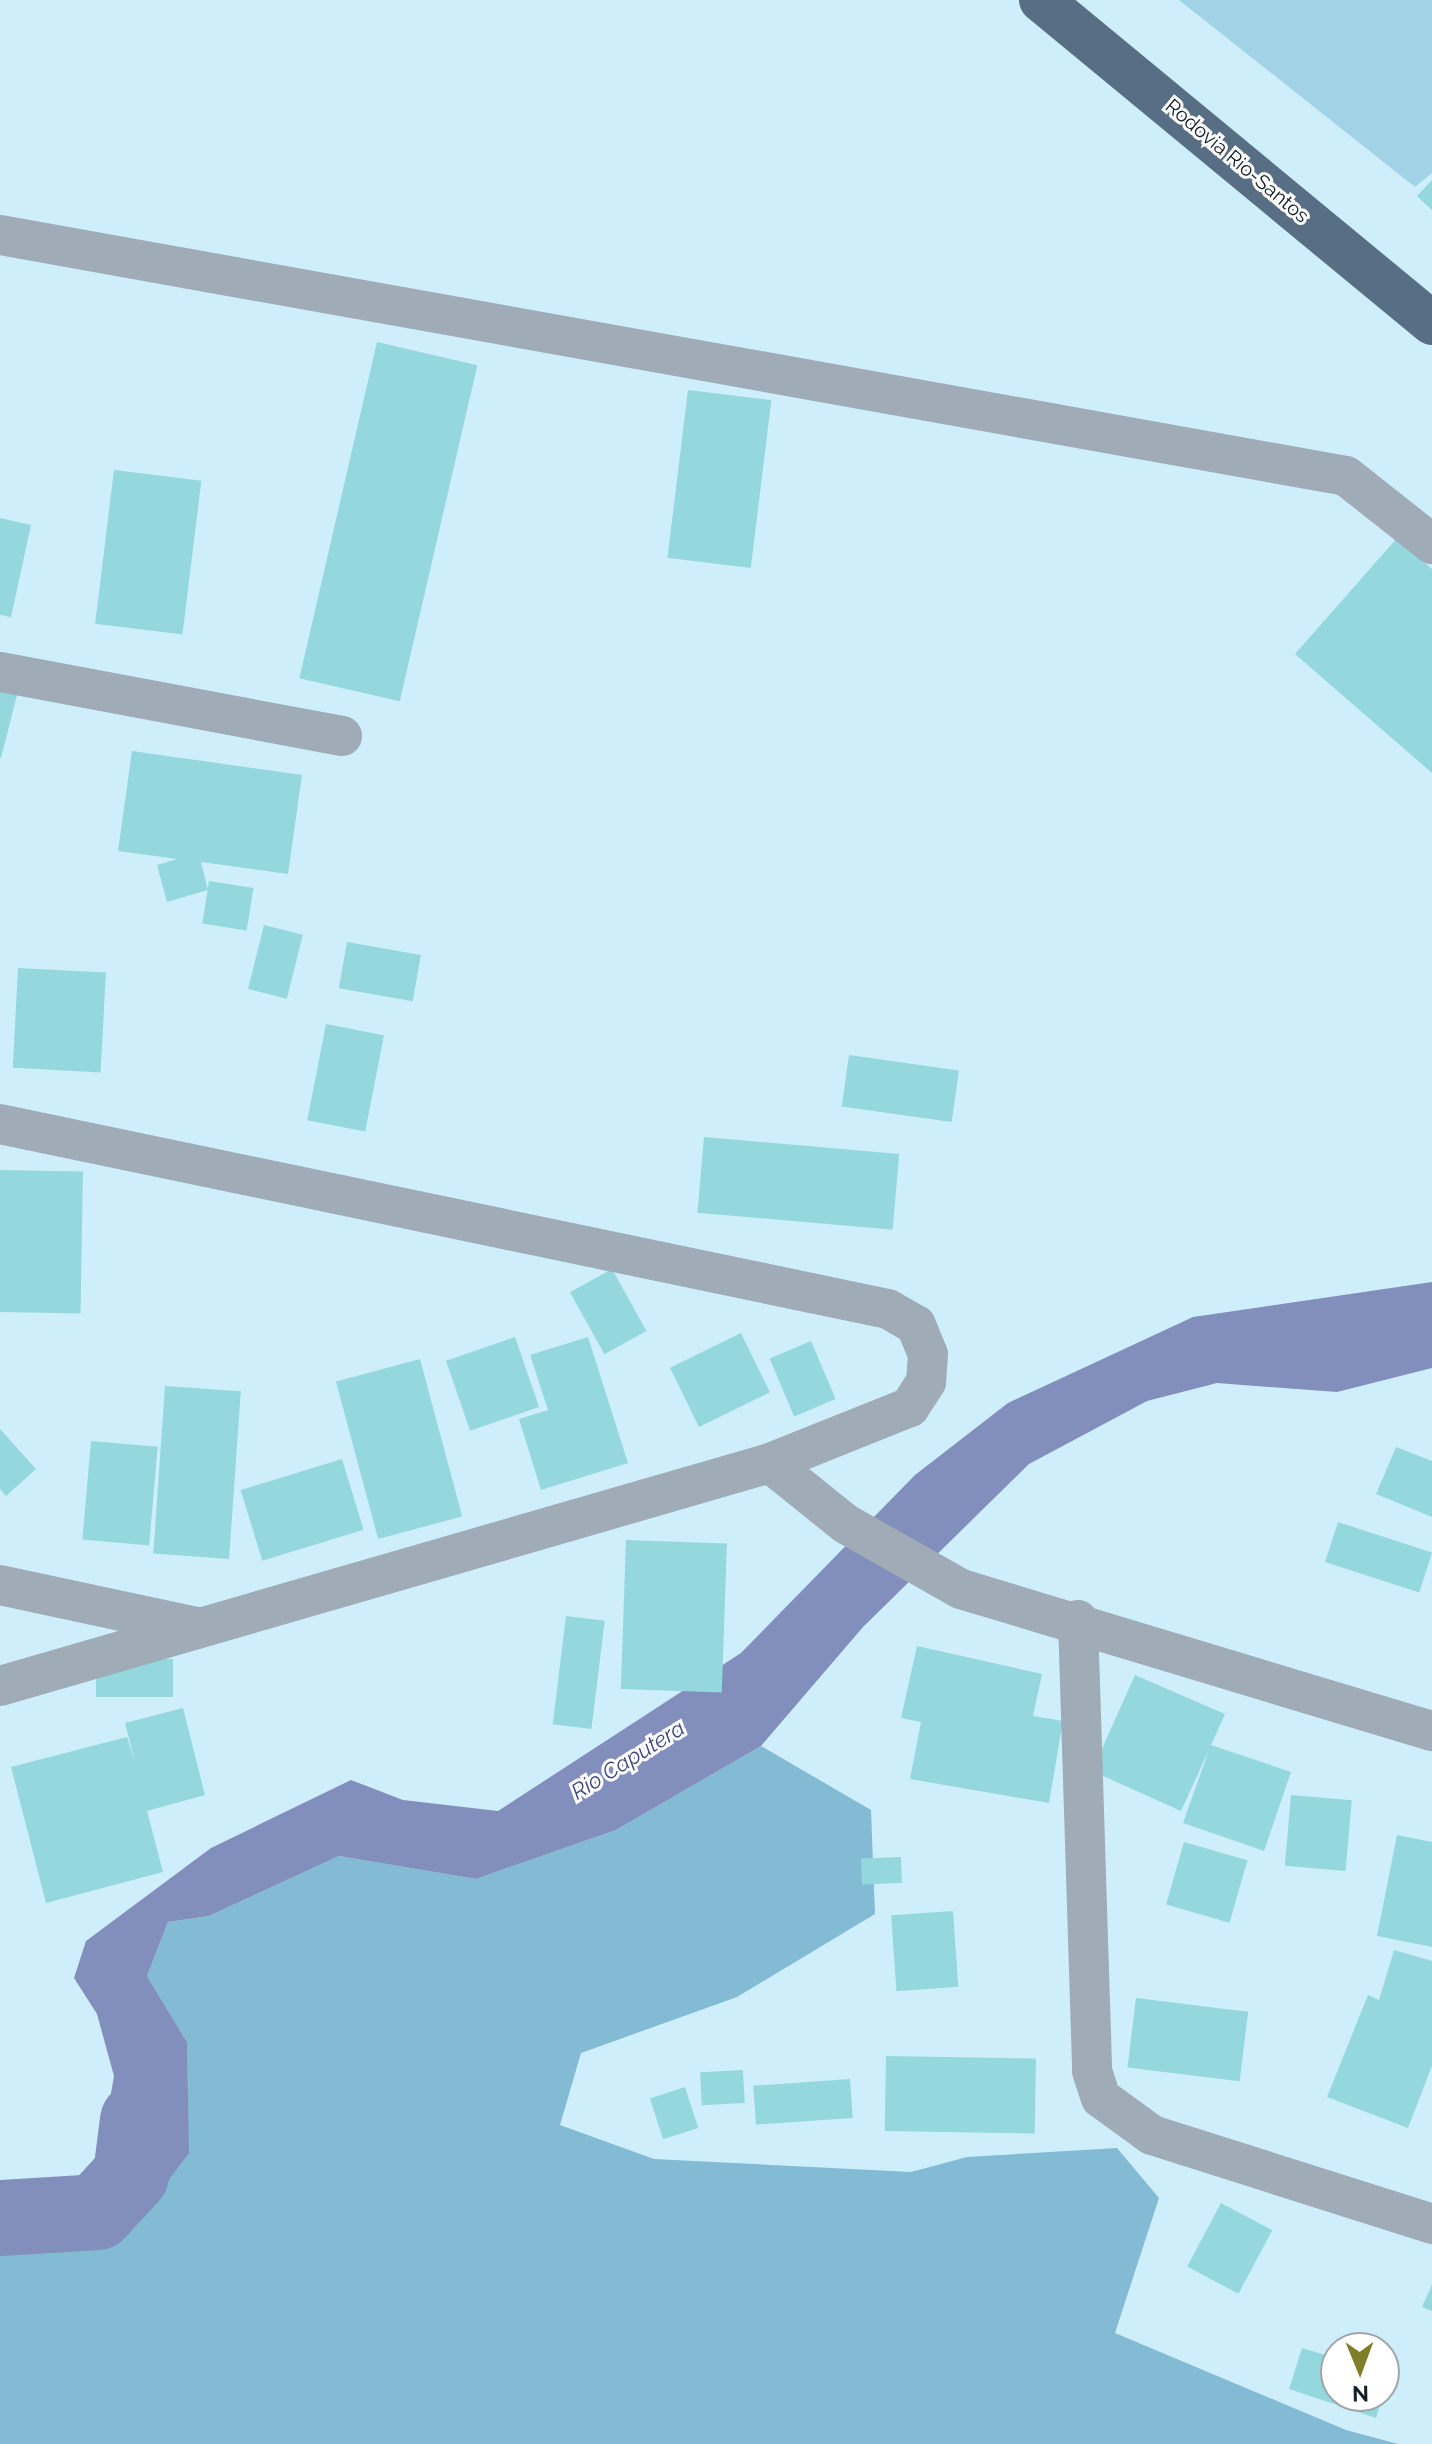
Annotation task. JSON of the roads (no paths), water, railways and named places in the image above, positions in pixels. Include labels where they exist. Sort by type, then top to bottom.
[{"type":"highway","name":"Rodovia Rio-Santos","points":[[1041,0],[1432,323]]},
{"type":"street","points":[[0,235],[1346,476],[1432,544]]},
{"type":"street","points":[[0,672],[342,736]]},
{"type":"street","points":[[0,1124],[888,1309],[916,1325],[927,1368],[910,1407],[770,1463],[0,1686]]},
{"type":"street","points":[[770,1463],[846,1524],[961,1589],[1078,1620],[1432,1731]]},
{"type":"street","points":[[0,1585],[201,1628]]},
{"type":"street","points":[[1078,1620],[1092,2071],[1101,2098],[1152,2135],[1432,2224]]},
{"type":"water","points":[[1432,1282],[1432,1368],[1337,1392],[1217,1383],[1147,1401],[1029,1464],[863,1627],[761,1746],[616,1830],[476,1879],[339,1856],[209,1916],[168,1922],[147,1976],[187,2042],[189,2153],[132,2228],[97,2212],[121,2152],[109,2105],[114,2076],[97,2014],[74,1978],[86,1941],[211,1848],[351,1780],[403,1800],[498,1811],[741,1653],[915,1475],[1008,1403],[1193,1317]]},
{"type":"waterway","name":"Rio Caputera","points":[[0,2218],[97,2212],[131,2175],[138,2120]]}]
